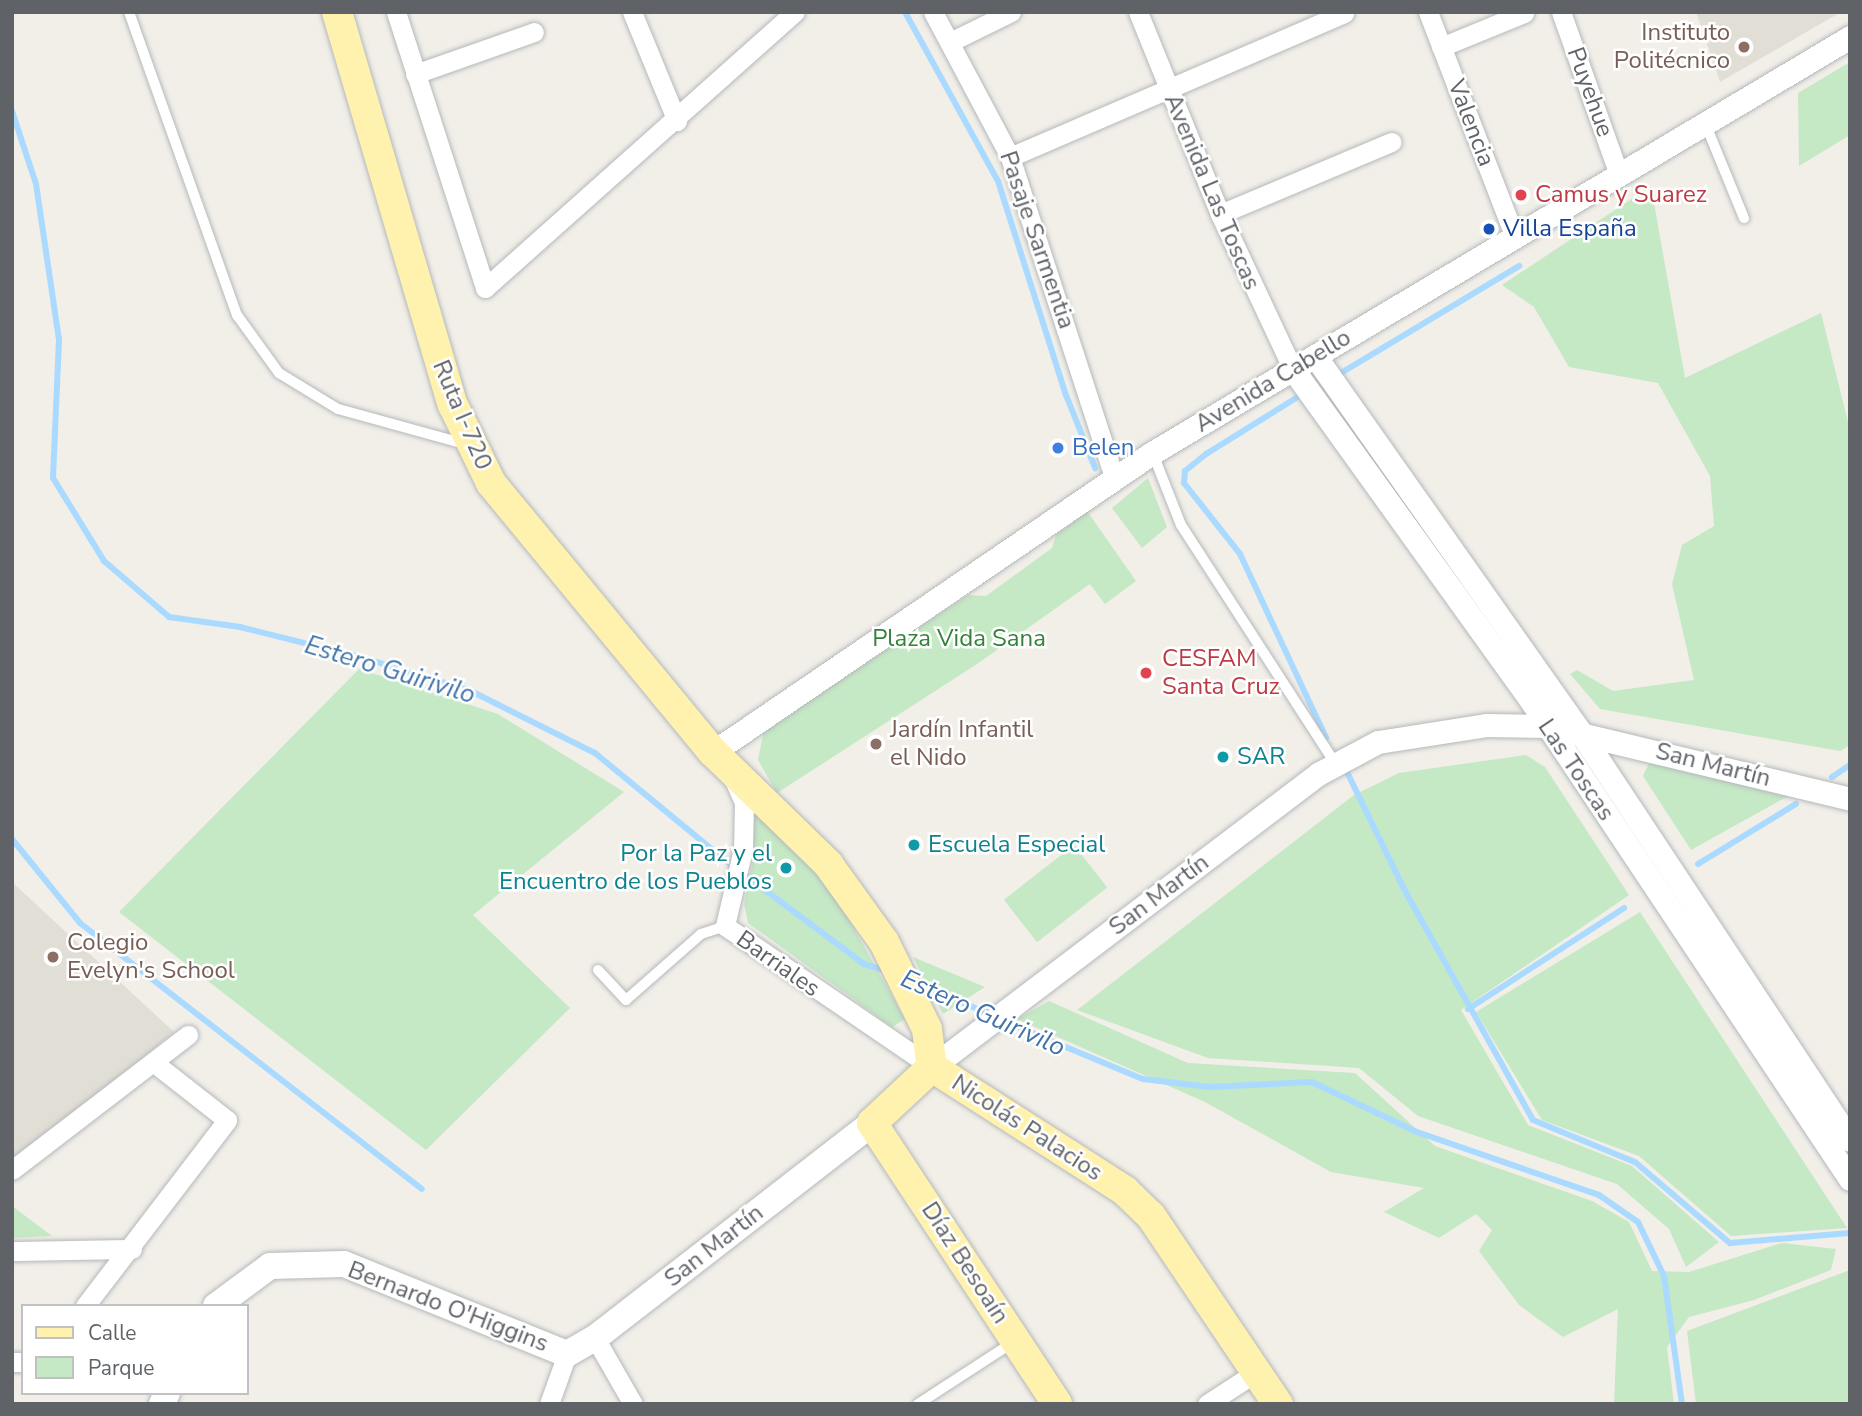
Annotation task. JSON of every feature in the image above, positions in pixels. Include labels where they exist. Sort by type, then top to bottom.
[{"type":"main road","name":"Ruta I-720","points":[[337,12],[426,321],[453,405],[491,483],[722,760]]},
{"type":"main road","name":"Nicolás Palacios","points":[[722,760],[828,863],[884,942],[927,1029],[932,1067],[1125,1191],[1151,1216],[1278,1404]]},
{"type":"main road","name":"San Martín","points":[[567,1354],[595,1338],[873,1123],[932,1067]]},
{"type":"main road","name":"Díaz Besoaín","points":[[873,1123],[1057,1404]]},
{"type":"main road","name":"Bernardo O'Higgins","points":[[219,1304],[270,1266],[344,1264],[567,1354]]},
{"type":"street","points":[[396,12],[485,288],[677,121],[795,12]]},
{"type":"street","points":[[632,12],[677,121]]},
{"type":"street","name":"Pasaje Sarmentia","points":[[933,12],[1010,157],[1114,478]]},
{"type":"street","points":[[950,42],[1012,12]]},
{"type":"street","name":"Avenida Las Toscas","points":[[1138,12],[1220,215],[1292,368]]},
{"type":"street","name":"Valencia","points":[[1428,12],[1514,235]]},
{"type":"street","name":"Puyehue","points":[[1561,12],[1618,173]]},
{"type":"street","points":[[1010,157],[1170,92],[1343,13]]},
{"type":"street","points":[[1441,47],[1524,13]]},
{"type":"street","points":[[415,74],[534,32]]},
{"type":"street","name":"Avenida Cabello","points":[[722,760],[1152,453],[1850,37]]},
{"type":"street","points":[[1220,215],[1391,142]]},
{"type":"street","name":"Las Toscas","points":[[1315,356],[1580,732],[1850,1140]]},
{"type":"street","name":"Las Toscas","points":[[1292,368],[1548,726],[1850,1179]]},
{"type":"street","name":"San Martín","points":[[932,1067],[974,1032],[1335,763],[1378,742],[1486,725],[1548,726],[1850,799]]},
{"type":"street","name":"Barriales","points":[[722,760],[744,802],[743,849],[724,926],[932,1067]]},
{"type":"street","points":[[12,1170],[188,1035]]},
{"type":"street","points":[[87,1304],[132,1249],[227,1120],[153,1062]]},
{"type":"street","points":[[12,1251],[132,1249]]},
{"type":"street","points":[[595,1338],[633,1404]]},
{"type":"street","points":[[549,1404],[567,1354]]},
{"type":"street","points":[[1206,1404],[1256,1372]]},
{"type":"lane","points":[[129,12],[237,315],[279,373],[338,409],[472,445]]},
{"type":"lane","points":[[1705,123],[1744,218]]},
{"type":"lane","points":[[1152,453],[1181,524],[1335,763]]},
{"type":"lane","points":[[598,970],[626,1000],[701,934],[724,926]]},
{"type":"lane","points":[[918,1404],[1016,1341]]},
{"type":"shaded area","name":"Instituto Politécnico","points":[[1696,12],[1841,12],[1720,82]]},
{"type":"shaded area","name":"Colegio Evelyn's School","points":[[12,882],[174,1032],[12,1167]]},
{"type":"green space","points":[[1850,62],[1850,135],[1799,166],[1798,93]]},
{"type":"green space","points":[[1651,186],[1685,378],[1821,313],[1850,430],[1850,745],[1840,751],[1600,709],[1570,674],[1577,670],[1613,691],[1694,680],[1672,584],[1682,545],[1714,526],[1710,476],[1658,383],[1569,367],[1534,307],[1502,285]]},
{"type":"green space","points":[[1148,478],[1167,527],[1142,548],[1112,508]]},
{"type":"green space","name":"Plaza Vida Sana","points":[[1087,511],[1136,581],[1105,604],[1090,584],[977,664],[777,793],[758,760],[764,729],[968,595],[986,596],[1052,548],[1056,535]]},
{"type":"green space","points":[[359,669],[498,714],[624,792],[473,915],[570,1008],[426,1150],[119,912]]},
{"type":"green space","points":[[1526,755],[1545,767],[1629,895],[1461,1010],[1528,1125],[1632,1166],[1719,1242],[1686,1267],[1669,1229],[1617,1184],[1418,1116],[1359,1068],[1208,1058],[1077,1010],[1354,795],[1399,773]]},
{"type":"green space","points":[[1650,761],[1790,795],[1691,850],[1643,776]]},
{"type":"green space","points":[[756,813],[822,872],[905,1019],[892,1027],[748,923],[744,904],[754,856],[749,831]]},
{"type":"green space","points":[[1074,845],[1107,888],[1037,942],[1004,900]]},
{"type":"green space","points":[[1640,912],[1847,1228],[1731,1236],[1639,1156],[1542,1120],[1476,1012]]},
{"type":"green space","points":[[913,957],[985,987],[943,1014]]},
{"type":"green space","points":[[1049,1001],[1188,1063],[1355,1073],[1435,1146],[1592,1201],[1629,1222],[1652,1271],[1689,1272],[1782,1243],[1836,1249],[1831,1270],[1754,1300],[1689,1317],[1667,1347],[1674,1404],[1614,1404],[1618,1309],[1563,1337],[1519,1305],[1479,1251],[1492,1230],[1476,1214],[1439,1238],[1384,1212],[1424,1188],[1331,1172],[1205,1102],[1017,1019]]},
{"type":"green space","points":[[12,1206],[52,1236],[12,1238]]},
{"type":"green space","points":[[1850,1270],[1850,1404],[1696,1404],[1687,1331]]},
{"type":"waterway","points":[[905,12],[998,181],[1066,395],[1095,468]]},
{"type":"waterway","name":"Estero Guirivilo","points":[[12,111],[36,184],[59,340],[53,478],[104,561],[169,617],[240,627],[364,658],[471,691],[595,753],[725,860],[864,964],[888,972]]},
{"type":"waterway","points":[[1341,373],[1519,266]]},
{"type":"waterway","points":[[1296,398],[1206,454],[1185,471],[1184,483],[1240,554],[1326,738]]},
{"type":"waterway","points":[[1832,777],[1850,765]]},
{"type":"waterway","points":[[1344,766],[1405,891],[1533,1120],[1635,1162],[1730,1243],[1850,1233]]},
{"type":"waterway","points":[[1698,864],[1796,804]]},
{"type":"waterway","points":[[12,839],[80,923],[422,1189]]},
{"type":"waterway","points":[[1468,1009],[1624,908]]},
{"type":"waterway","name":"Estero Guirivilo","points":[[915,981],[991,1015]]},
{"type":"waterway","name":"Estero Guirivilo","points":[[1001,1020],[1143,1079],[1210,1087],[1312,1082],[1417,1132],[1599,1195],[1638,1222],[1664,1276],[1682,1404]]},
{"type":"place","name":"Instituto Politécnico","points":[[1744,47]]},
{"type":"place","name":"Camus y Suarez","points":[[1521,195]]},
{"type":"place","name":"Villa España","points":[[1489,229]]},
{"type":"place","name":"Belen","points":[[1058,448]]},
{"type":"place","name":"CESFAM Santa Cruz","points":[[1146,673]]},
{"type":"place","name":"Jardín Infantil el Nido","points":[[876,744]]},
{"type":"place","name":"SAR","points":[[1223,757]]},
{"type":"place","name":"Escuela Especial","points":[[914,845]]},
{"type":"place","name":"Por la Paz y el Encuentro de los Pueblos","points":[[786,868]]},
{"type":"place","name":"Colegio Evelyn's School","points":[[53,957]]}]
